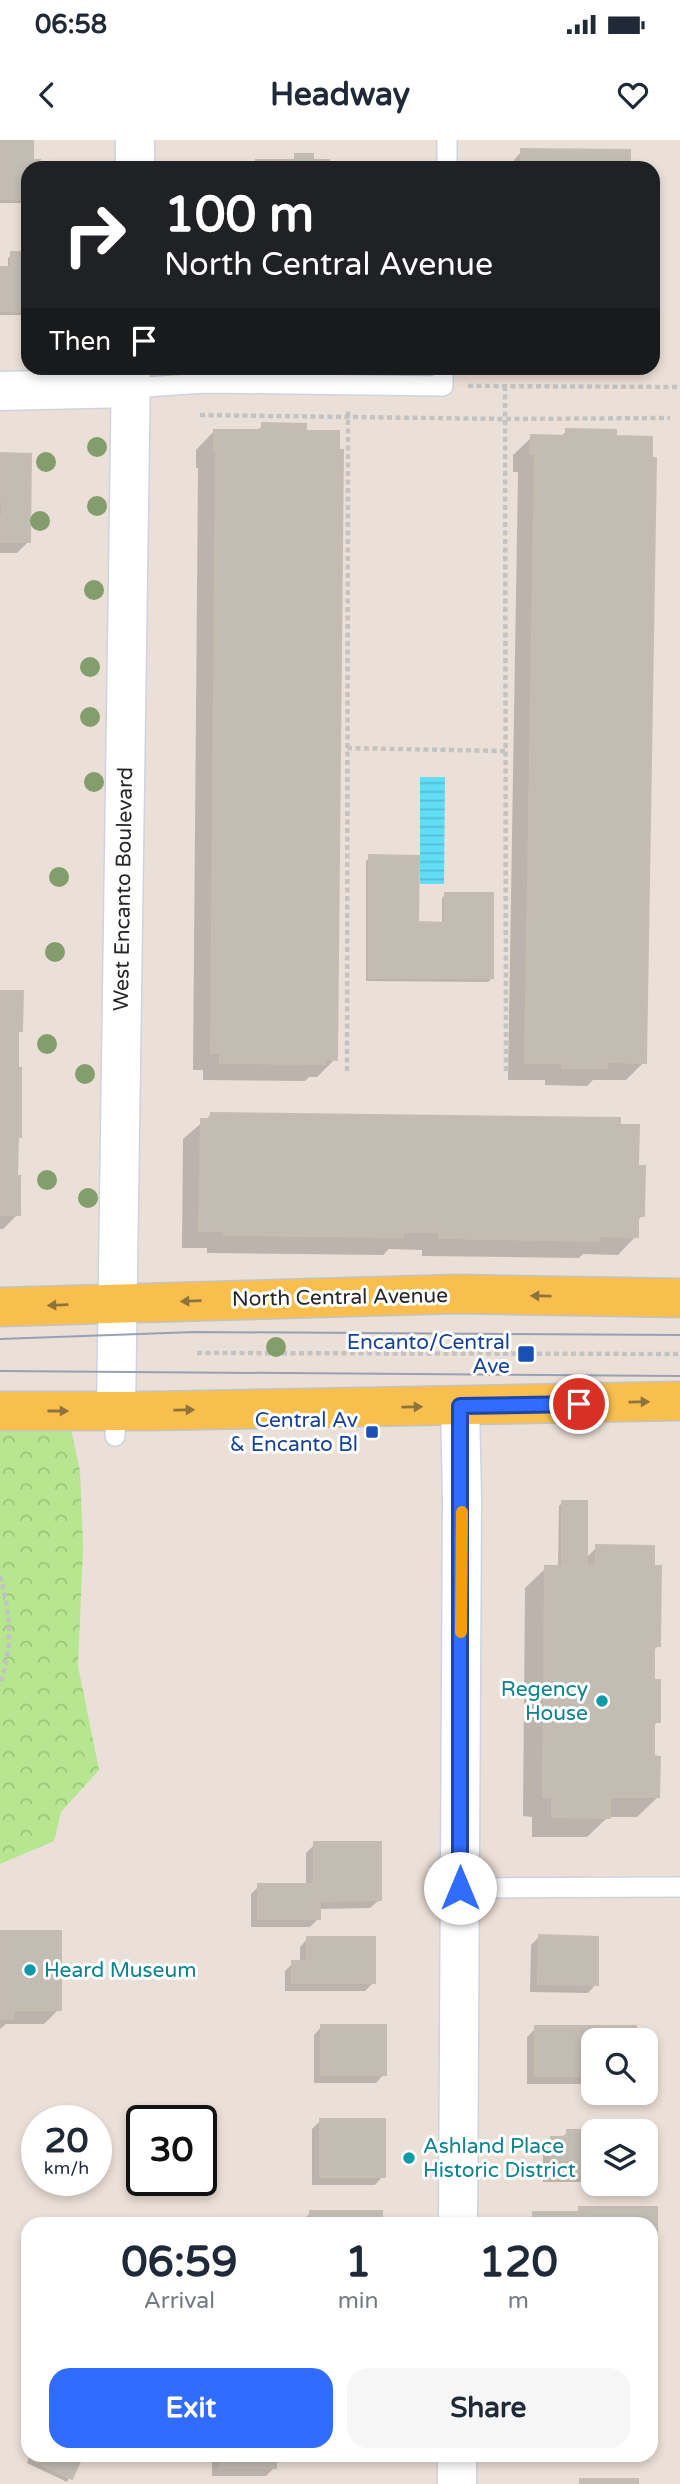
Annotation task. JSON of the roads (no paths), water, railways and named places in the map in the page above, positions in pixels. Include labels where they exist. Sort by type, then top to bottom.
[{"type":"main road","name":"North Central Avenue","points":[[0,1307],[457,1294],[680,1298]]},
{"type":"main road","points":[[0,1411],[116,1424],[460,1406],[680,1401]]},
{"type":"street","points":[[135,140],[135,161]]},
{"type":"street","points":[[0,391],[131,378]]},
{"type":"street","name":"West Encanto Boulevard","points":[[116,1424],[131,378]]},
{"type":"street","points":[[458,2217],[460,1406]]},
{"type":"street","points":[[457,2462],[457,2484]]},
{"type":"lane","points":[[447,140],[447,161]]},
{"type":"lane","points":[[131,378],[205,383],[348,385],[443,377]]},
{"type":"lane","points":[[460,1888],[680,1887]]},
{"type":"water","points":[[420,777],[445,777],[444,884],[420,884]]},
{"type":"tram line","points":[[0,1339],[195,1332],[680,1335]]},
{"type":"tram line","points":[[0,1371],[680,1376]]},
{"type":"place","name":"Encanto/Central Ave","points":[[526,1354]]},
{"type":"place","name":"Central Av & Encanto Bl","points":[[372,1432]]},
{"type":"place","name":"Regency House","points":[[602,1701]]},
{"type":"place","name":"Heard Museum","points":[[30,1970]]},
{"type":"place","name":"Ashland Place Historic District","points":[[409,2158]]}]
